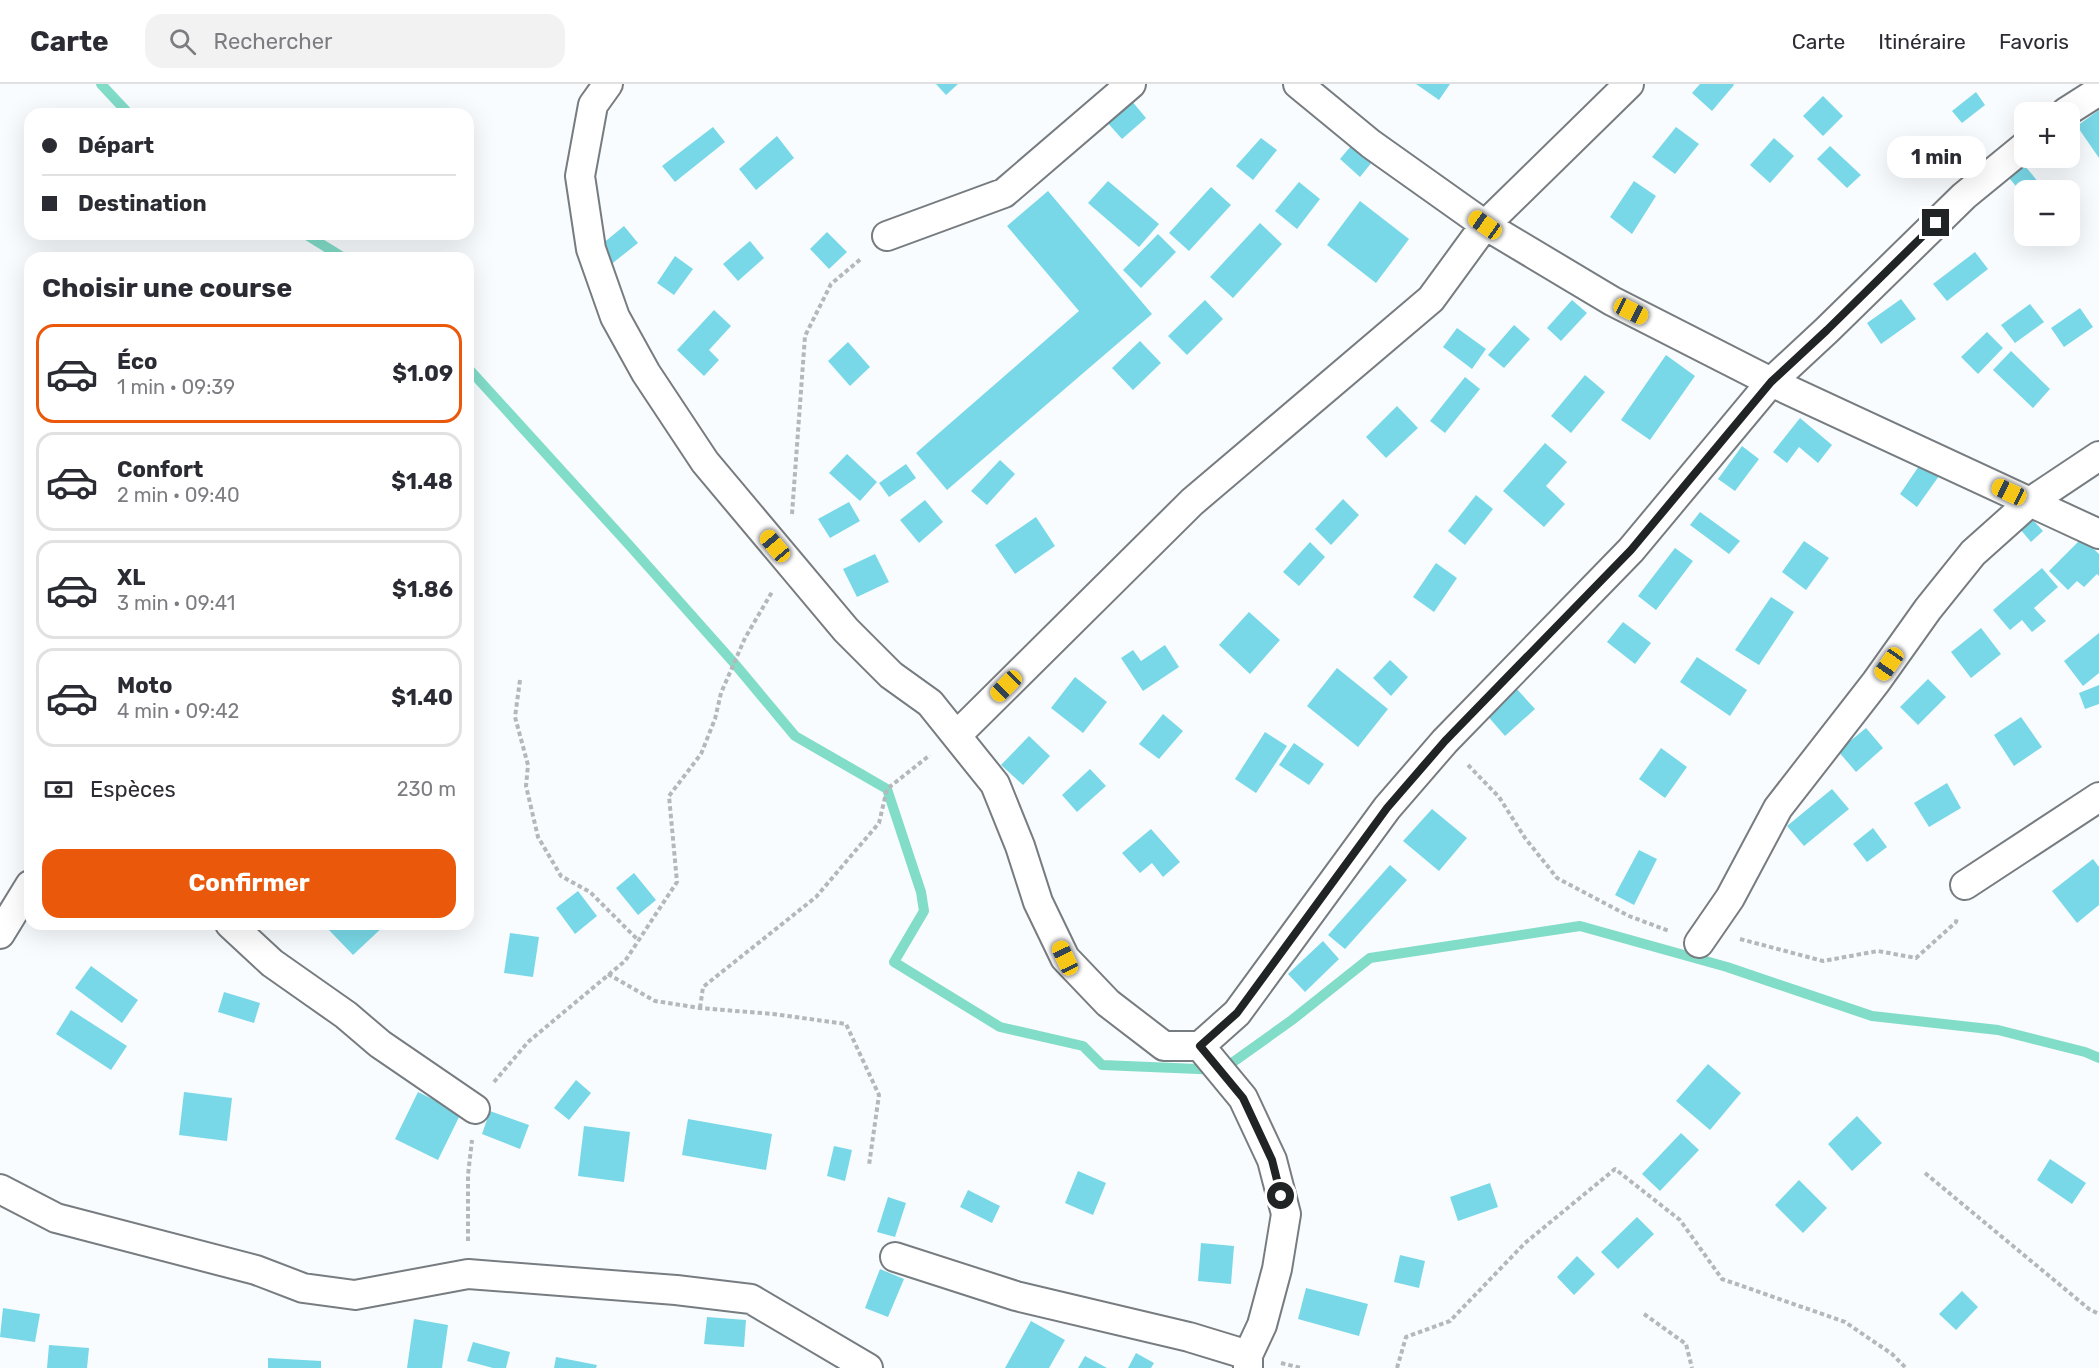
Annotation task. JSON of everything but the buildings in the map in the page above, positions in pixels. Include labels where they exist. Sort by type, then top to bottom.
[{"type":"street","points":[[608,84],[593,105],[580,176],[591,249],[615,317],[646,373],[705,462],[846,630],[891,675],[930,703],[995,784],[1020,846],[1038,902],[1065,958],[1108,1003],[1164,1046],[1200,1046],[1237,1013],[1387,808],[1445,741],[1631,550],[1771,382],[1964,196],[2014,155]]},
{"type":"street","points":[[887,236],[1004,193],[1131,84]]},
{"type":"street","points":[[1298,84],[1371,144],[1485,225],[1611,301],[1771,382],[2099,534]]},
{"type":"street","points":[[957,735],[1192,502],[1431,299],[1485,225],[1629,84]]},
{"type":"street","points":[[2080,103],[2099,91]]},
{"type":"street","points":[[1700,943],[1730,898],[1778,808],[1876,682],[1928,609],[1967,561],[2030,502],[2099,456]]},
{"type":"street","points":[[1965,885],[2099,797]]},
{"type":"street","points":[[0,933],[24,895]]},
{"type":"street","points":[[236,930],[272,963],[346,1015],[380,1044],[475,1109]]},
{"type":"street","points":[[895,1257],[1016,1296],[1189,1337],[1248,1361],[1262,1325],[1277,1269],[1286,1214],[1272,1160],[1243,1098],[1200,1046]]},
{"type":"street","points":[[0,1188],[56,1218],[256,1270],[303,1288],[355,1295],[468,1275],[554,1279],[751,1299],[868,1368]]},
{"type":"path","points":[[468,1275],[468,1175],[475,1109],[499,1075],[528,1042],[625,961],[676,882],[669,796],[701,754],[716,719],[721,693],[746,638],[789,562],[805,336],[831,284],[887,236]]},
{"type":"path","points":[[520,680],[515,717],[528,765],[526,786],[538,837],[561,876],[590,892],[638,940]]},
{"type":"path","points":[[1445,741],[1499,797],[1525,838]]},
{"type":"path","points":[[700,1008],[703,987],[816,897],[879,823],[887,789],[903,775]]},
{"type":"path","points":[[608,974],[655,1001],[846,1024],[879,1095],[869,1165]]},
{"type":"path","points":[[1397,1368],[1406,1337],[1450,1321],[1525,1243],[1615,1170],[1680,1220],[1722,1279],[1845,1322],[1892,1354],[1906,1368]]},
{"type":"path","points":[[1925,1173],[2089,1309],[2099,1314]]},
{"type":"path","points":[[1644,1314],[1686,1344],[1692,1368]]},
{"type":"waterway","points":[[101,84],[123,108]]},
{"type":"waterway","points":[[315,240],[334,252]]},
{"type":"waterway","points":[[474,375],[734,663],[795,736],[887,789],[921,892],[924,911],[894,962],[1000,1027],[1083,1046],[1102,1065],[1222,1070],[1292,1020],[1370,958],[1580,926],[1727,967],[1872,1016],[1998,1030],[2085,1052],[2099,1058]]},
{"type":"route","points":[[1281,1196],[1272,1160],[1243,1098],[1200,1046],[1237,1013],[1387,808],[1445,741],[1631,550],[1771,382],[1936,223]]}]
